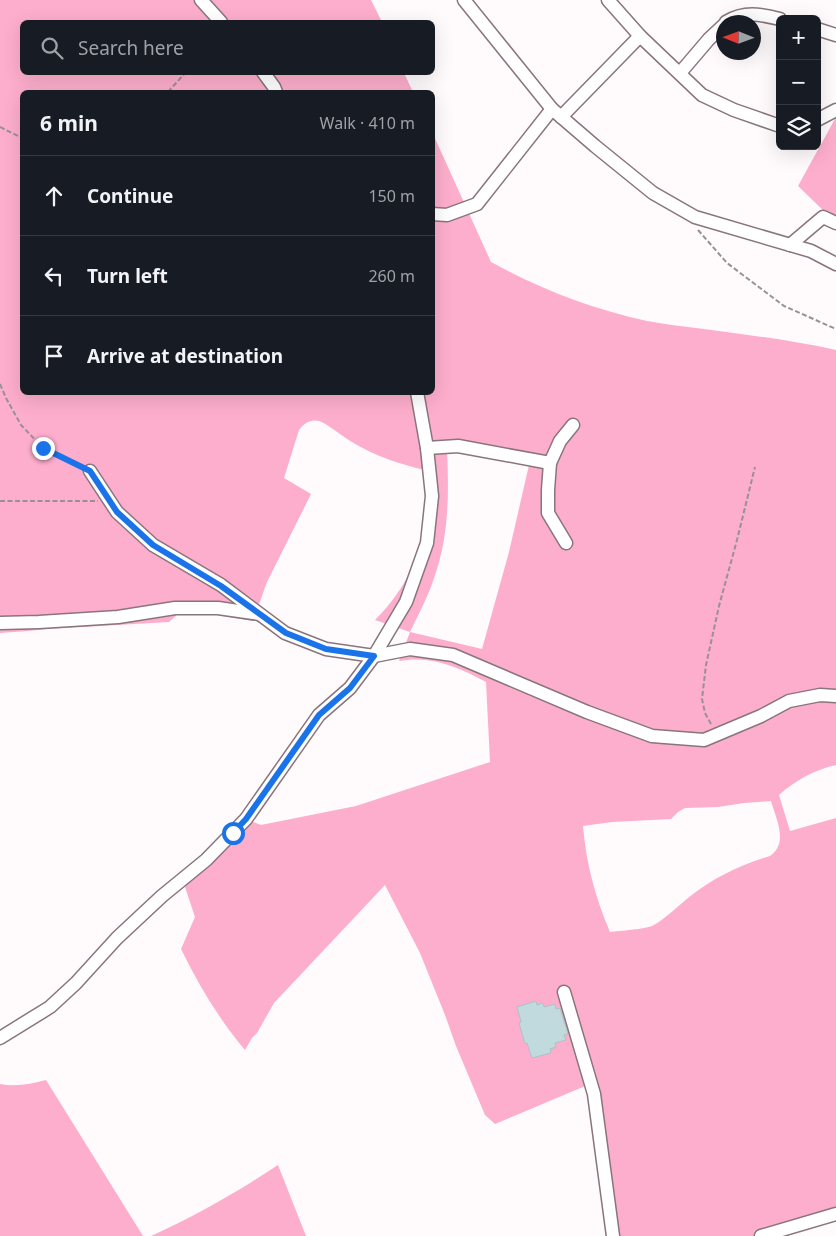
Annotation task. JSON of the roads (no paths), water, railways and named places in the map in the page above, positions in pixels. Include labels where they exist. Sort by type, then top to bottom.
[{"type":"street","points":[[201,0],[219,20]]},
{"type":"street","points":[[464,0],[557,113],[653,193],[695,217],[811,251],[836,264]]},
{"type":"street","points":[[608,0],[640,36],[702,95],[734,110],[776,125]]},
{"type":"street","points":[[743,15],[762,14],[776,18]]},
{"type":"street","points":[[821,31],[836,35]]},
{"type":"street","points":[[680,73],[716,32]]},
{"type":"street","points":[[435,214],[447,215],[477,204],[557,113],[640,36]]},
{"type":"street","points":[[264,75],[275,90]]},
{"type":"street","points":[[821,117],[836,110]]},
{"type":"street","points":[[790,245],[823,217],[836,223]]},
{"type":"street","points":[[0,1038],[50,1007],[76,983],[117,938],[162,896],[206,860],[246,819],[319,715],[350,688],[374,656],[406,602],[427,543],[432,496],[428,448],[418,395]]},
{"type":"street","points":[[566,543],[548,513],[550,464],[560,441],[573,425]]},
{"type":"street","points":[[428,448],[458,446],[550,464]]},
{"type":"street","points":[[90,471],[117,512],[153,545],[221,586],[286,633],[326,649],[374,656],[410,649],[453,655],[586,712],[652,736],[704,740],[761,716],[788,701],[820,695],[836,696]]},
{"type":"street","points":[[0,623],[118,617],[175,608],[218,608],[261,614]]},
{"type":"street","points":[[564,992],[594,1094],[613,1236]]},
{"type":"street","points":[[761,1236],[836,1214]]}]
